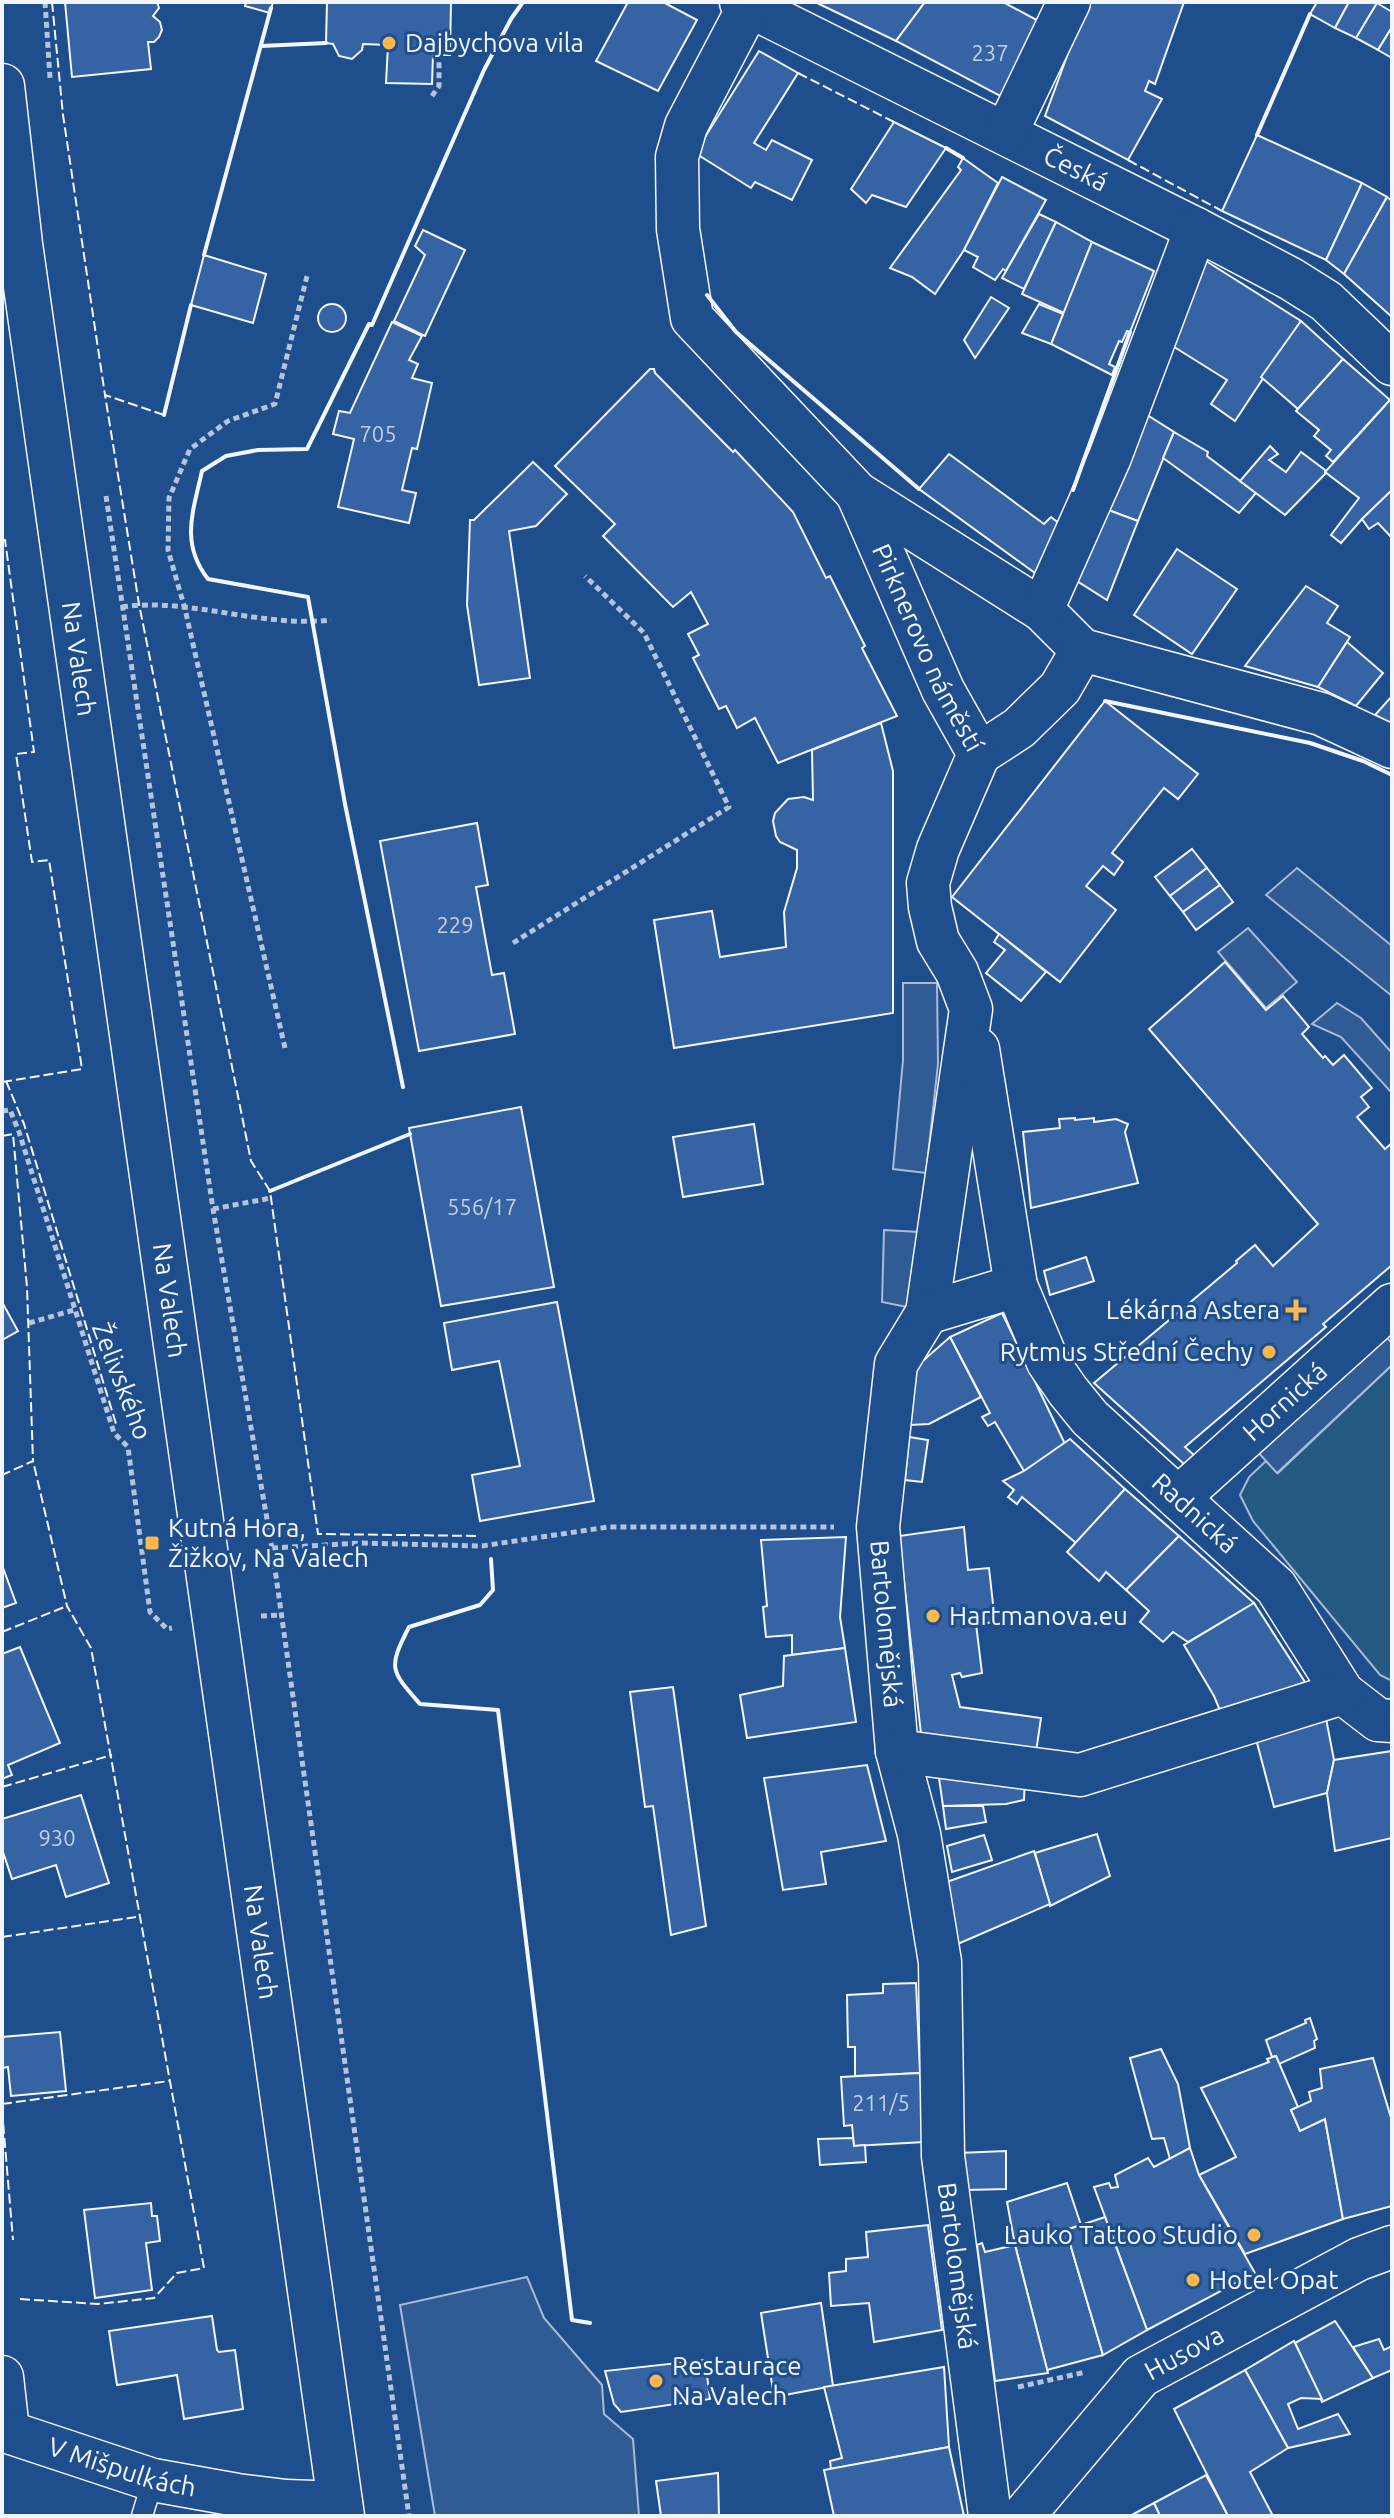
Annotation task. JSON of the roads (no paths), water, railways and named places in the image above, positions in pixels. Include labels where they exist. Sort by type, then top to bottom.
[{"type":"main road","name":"Na Valech","points":[[2,86],[22,260],[213,1621],[342,2509]]},
{"type":"street","name":"Česká","points":[[745,4],[1291,279],[1326,301],[1392,364]]},
{"type":"street","name":"Pirknerovo náměstí","points":[[745,4],[686,126],[677,157],[678,229],[692,318],[857,493],[1042,610],[1082,650],[1060,688],[1019,728],[979,754],[943,690],[857,493]]},
{"type":"street","points":[[1006,133],[1058,6]]},
{"type":"street","points":[[1042,610],[1110,457],[1196,229]]},
{"type":"street","points":[[1082,650],[1321,714],[1392,747]]},
{"type":"street","name":"Bartolomějská","points":[[979,754],[938,849],[928,883],[938,941],[957,972],[971,1009],[927,1313],[896,1364],[878,1527],[897,1751],[919,1834],[940,1962],[943,2156],[990,2516]]},
{"type":"street","name":"Radnická","points":[[971,1009],[1016,1286],[1048,1362],[1090,1418],[1276,1587],[1343,1693],[1378,1720],[1392,1721]]},
{"type":"street","points":[[927,1313],[1016,1286]]},
{"type":"street","name":"Hornická","points":[[1178,1498],[1392,1305]]},
{"type":"street","points":[[897,1751],[1080,1775],[1343,1693]]},
{"type":"street","name":"Husova","points":[[1023,2516],[1141,2376],[1359,2259],[1392,2247]]},
{"type":"street","points":[[2,2377],[5,2431]]},
{"type":"street","name":"V Mišpulkách","points":[[5,2431],[147,2498],[237,2495],[342,2509]]},
{"type":"place","name":"Dajbychova vila","points":[[389,43]]},
{"type":"place","name":"Lékárna Astera","points":[[1296,1310]]},
{"type":"place","name":"Rytmus Střední Čechy","points":[[1269,1352]]},
{"type":"place","name":"Kutná Hora, Žižkov, Na Valech","points":[[152,1543]]},
{"type":"place","name":"Hartmanova.eu","points":[[933,1616]]},
{"type":"place","name":"Lauko Tattoo Studio","points":[[1254,2235]]},
{"type":"place","name":"Hotel Opat","points":[[1193,2280]]},
{"type":"place","name":"Restaurace Na Valech","points":[[656,2381]]}]
